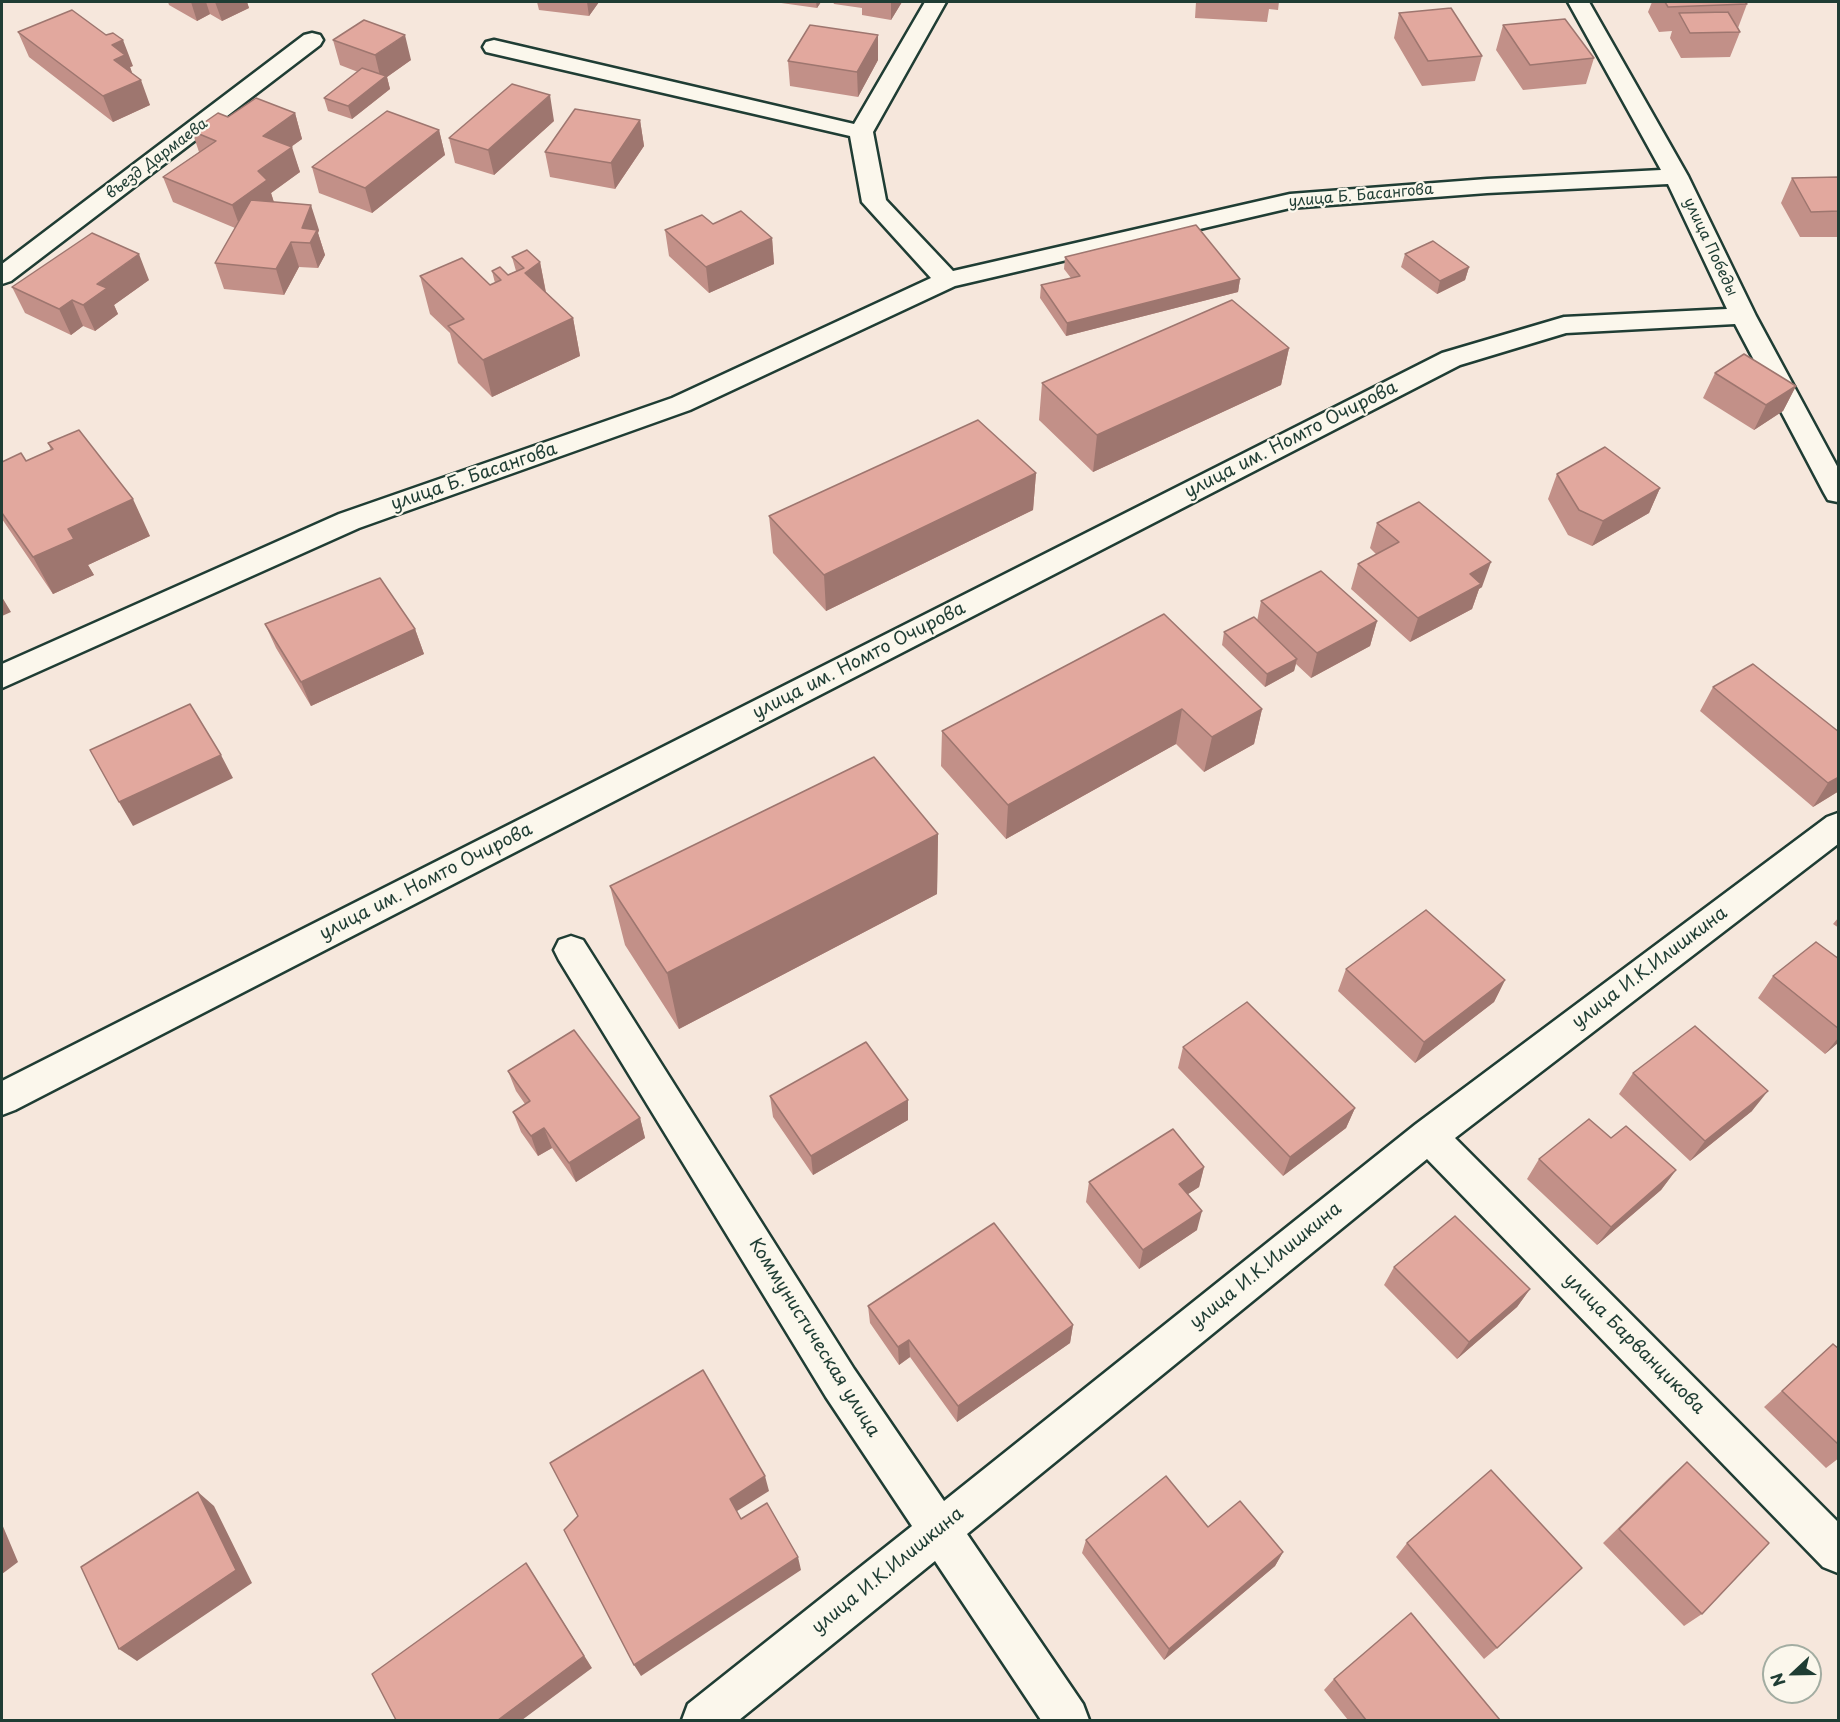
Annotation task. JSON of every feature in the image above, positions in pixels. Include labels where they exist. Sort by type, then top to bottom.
[{"type":"street","points":[[935,2],[916,40],[861,132],[874,202],[947,280]]},
{"type":"street","name":"улица Победы","points":[[1579,2],[1676,176],[1743,316],[1839,493]]},
{"type":"street","name":"въезд Дармаева","points":[[2,276],[312,40]]},
{"type":"street","points":[[494,47],[861,132]]},
{"type":"street","name":"улица Б. Басангова","points":[[2,677],[349,521],[681,404],[947,280],[1290,201],[1487,186],[1676,176]]},
{"type":"street","name":"улица им. Номто Очирова","points":[[2,1099],[1451,359],[1564,325],[1743,316]]},
{"type":"street","name":"улица И.К.Илишкина","points":[[704,1720],[1429,1136],[1839,826]]},
{"type":"street","name":"Коммунистическая улица","points":[[571,950],[840,1383],[1067,1720]]},
{"type":"street","name":"улица Барванцикова","points":[[1429,1136],[1839,1552]]},
{"type":"building","points":[[1665,2],[1745,2],[1747,4],[1668,7]]},
{"type":"building","points":[[1451,8],[1482,56],[1428,61],[1399,13]]},
{"type":"building","points":[[72,10],[106,35],[113,33],[123,40],[112,45],[125,55],[114,60],[141,80],[103,96],[18,32]]},
{"type":"building","points":[[1728,12],[1740,32],[1690,33],[1679,13]]},
{"type":"building","points":[[1565,19],[1594,58],[1530,65],[1503,25]]},
{"type":"building","points":[[364,20],[405,35],[375,55],[333,40]]},
{"type":"building","points":[[810,25],[878,35],[857,72],[788,61]]},
{"type":"building","points":[[362,68],[386,76],[348,106],[324,98]]},
{"type":"building","points":[[512,84],[550,95],[488,150],[449,138]]},
{"type":"building","points":[[256,98],[295,113],[263,136],[292,147],[258,171],[267,180],[232,205],[163,177],[216,141],[192,131],[218,113],[228,117]]},
{"type":"building","points":[[575,109],[640,120],[611,163],[545,152]]},
{"type":"building","points":[[387,111],[439,130],[365,188],[312,167]]},
{"type":"building","points":[[1839,177],[1839,211],[1811,212],[1792,178]]},
{"type":"building","points":[[251,200],[311,205],[302,228],[317,230],[310,243],[291,242],[276,269],[215,263]]},
{"type":"building","points":[[741,211],[772,238],[706,267],[665,230],[702,215],[713,224]]},
{"type":"building","points":[[1196,225],[1240,279],[1067,323],[1041,285],[1080,276],[1065,257]]},
{"type":"building","points":[[92,233],[139,254],[97,284],[107,288],[83,305],[72,300],[59,309],[12,287]]},
{"type":"building","points":[[1433,241],[1469,267],[1440,281],[1405,254]]},
{"type":"building","points":[[527,250],[540,262],[525,273],[573,318],[483,360],[448,326],[464,319],[420,276],[462,258],[490,285],[501,280],[492,271],[500,267],[508,275],[524,268],[512,257]]},
{"type":"building","points":[[1232,300],[1289,348],[1097,435],[1042,383]]},
{"type":"building","points":[[1744,354],[1796,386],[1766,405],[1715,373]]},
{"type":"building","points":[[978,420],[1036,473],[824,575],[769,516]]},
{"type":"building","points":[[79,430],[133,499],[68,529],[74,539],[33,557],[2,513],[2,462],[21,453],[26,461],[53,449],[48,443]]},
{"type":"building","points":[[1605,447],[1660,488],[1603,521],[1579,510],[1557,474]]},
{"type":"building","points":[[1419,502],[1491,562],[1470,574],[1481,584],[1418,618],[1358,564],[1399,542],[1377,523]]},
{"type":"building","points":[[1321,571],[1377,621],[1317,653],[1261,601]]},
{"type":"building","points":[[380,578],[415,629],[301,682],[265,624]]},
{"type":"building","points":[[1164,614],[1262,709],[1212,737],[1182,709],[1008,805],[942,731]]},
{"type":"building","points":[[1254,617],[1297,659],[1267,674],[1224,632]]},
{"type":"building","points":[[1753,664],[1839,732],[1839,777],[1828,783],[1713,687]]},
{"type":"building","points":[[190,704],[221,755],[119,802],[90,750]]},
{"type":"building","points":[[874,757],[938,834],[667,973],[610,886]]},
{"type":"building","points":[[1426,910],[1505,980],[1424,1042],[1346,969]]},
{"type":"building","points":[[1816,942],[1839,959],[1839,1029],[1773,976]]},
{"type":"building","points":[[1247,1002],[1355,1108],[1290,1157],[1183,1047]]},
{"type":"building","points":[[1695,1026],[1768,1091],[1705,1141],[1633,1073]]},
{"type":"building","points":[[574,1030],[640,1118],[569,1163],[544,1128],[531,1136],[513,1112],[530,1101],[508,1071]]},
{"type":"building","points":[[866,1042],[908,1100],[811,1156],[770,1096]]},
{"type":"building","points":[[1589,1119],[1611,1138],[1626,1126],[1676,1170],[1611,1227],[1539,1159]]},
{"type":"building","points":[[1173,1129],[1204,1167],[1179,1184],[1202,1211],[1143,1250],[1089,1182]]},
{"type":"building","points":[[1455,1216],[1530,1289],[1469,1342],[1394,1267]]},
{"type":"building","points":[[994,1223],[1073,1325],[958,1406],[909,1340],[898,1347],[868,1306]]},
{"type":"building","points":[[1833,1344],[1839,1349],[1839,1445],[1782,1391]]},
{"type":"building","points":[[703,1370],[765,1476],[730,1499],[741,1519],[767,1503],[798,1557],[634,1665],[564,1530],[578,1516],[550,1463]]},
{"type":"building","points":[[1687,1462],[1769,1543],[1702,1614],[1619,1529]]},
{"type":"building","points":[[1491,1470],[1582,1568],[1497,1648],[1407,1543]]},
{"type":"building","points":[[1166,1476],[1208,1527],[1240,1501],[1283,1552],[1169,1649],[1086,1540]]},
{"type":"building","points":[[198,1492],[236,1570],[119,1649],[81,1567]]},
{"type":"building","points":[[526,1563],[584,1656],[498,1720],[396,1720],[372,1674]]},
{"type":"building","points":[[1411,1613],[1500,1720],[1366,1720],[1334,1679]]}]
